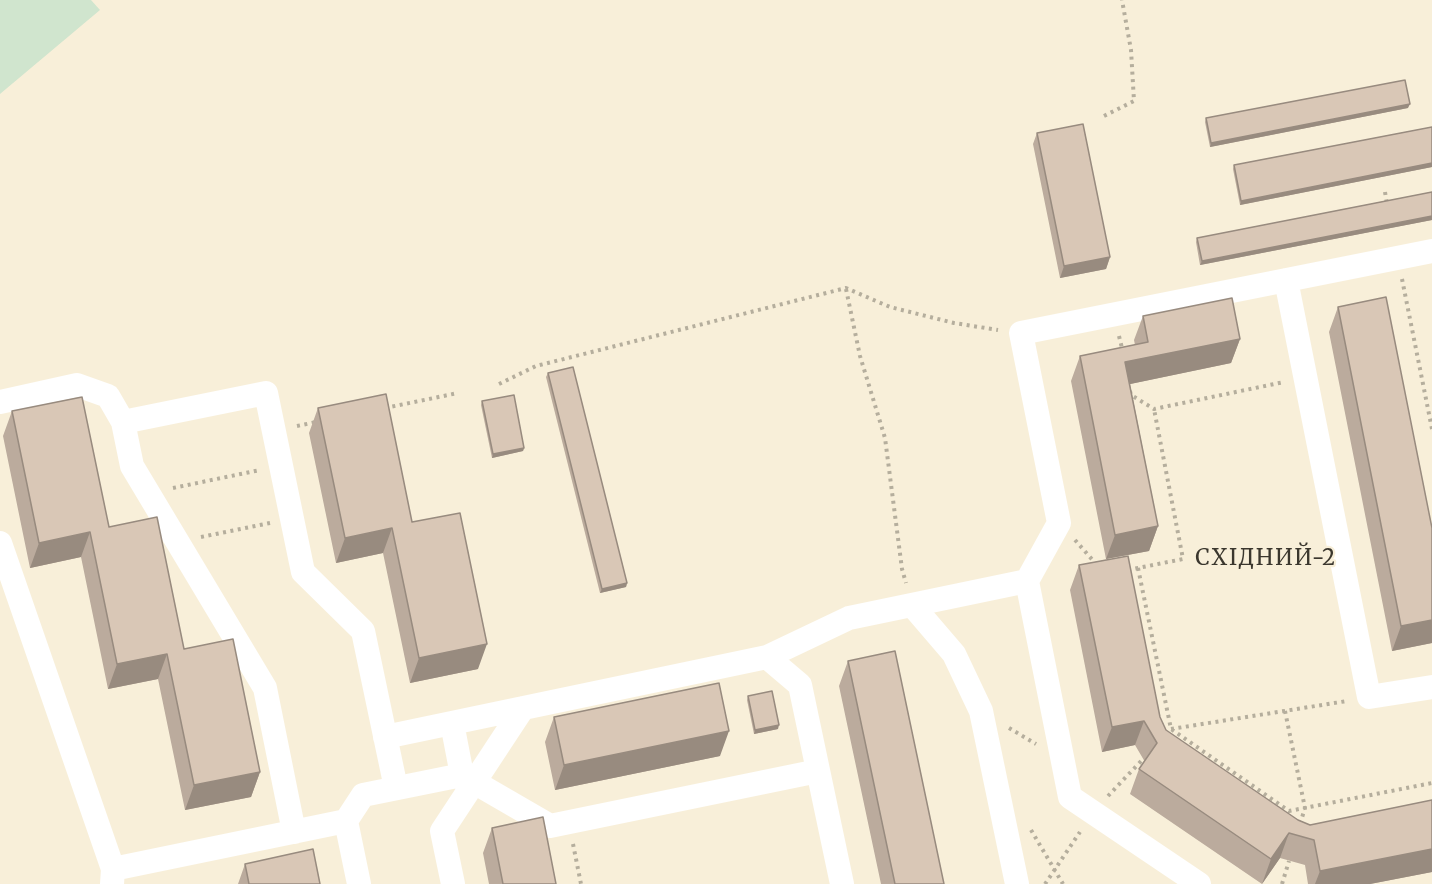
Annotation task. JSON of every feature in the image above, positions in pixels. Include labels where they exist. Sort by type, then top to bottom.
[{"type":"lane","points":[[1199,884],[1070,797],[1027,581],[1059,523],[1021,333],[1432,250]]},
{"type":"lane","points":[[1286,280],[1368,698],[1432,687]]},
{"type":"lane","points":[[0,402],[77,385],[108,396],[123,422],[132,466],[265,688],[294,832]]},
{"type":"lane","points":[[123,422],[266,393],[303,572],[363,631],[396,788]]},
{"type":"lane","points":[[0,543],[112,877],[346,821]]},
{"type":"lane","points":[[385,736],[767,657],[849,618],[1027,581]]},
{"type":"lane","points":[[912,605],[954,654],[981,711],[1017,884]]},
{"type":"lane","points":[[767,657],[800,685],[842,884]]},
{"type":"lane","points":[[453,884],[442,831],[523,708]]},
{"type":"lane","points":[[359,884],[346,821],[363,795],[462,775],[452,723]]},
{"type":"lane","points":[[474,782],[550,826],[818,771]]},
{"type":"path","points":[[1104,116],[1134,101],[1131,50],[1122,0]]},
{"type":"path","points":[[1385,192],[1388,204]]},
{"type":"path","points":[[1398,257],[1432,429]]},
{"type":"path","points":[[500,384],[536,366],[846,288],[890,307],[954,323],[1021,333]]},
{"type":"path","points":[[846,288],[860,356],[885,438],[902,569],[912,605]]},
{"type":"path","points":[[1115,314],[1124,359]]},
{"type":"path","points":[[1129,384],[1131,394],[1154,409],[1305,378]]},
{"type":"path","points":[[377,409],[458,393]]},
{"type":"path","points":[[1127,570],[1184,559],[1154,409]]},
{"type":"path","points":[[274,431],[320,421]]},
{"type":"path","points":[[148,493],[281,465]]},
{"type":"path","points":[[177,542],[292,518]]},
{"type":"path","points":[[1059,523],[1098,566]]},
{"type":"path","points":[[1138,568],[1171,729],[1288,811],[1432,783]]},
{"type":"path","points":[[1165,735],[1171,729],[1368,698]]},
{"type":"path","points":[[981,711],[1062,760]]},
{"type":"path","points":[[1285,711],[1305,808],[1299,827]]},
{"type":"path","points":[[1045,884],[1092,813],[1143,759]]},
{"type":"path","points":[[568,822],[581,884]]},
{"type":"path","points":[[1282,884],[1289,861]]},
{"type":"path","points":[[1055,869],[1063,884]]},
{"type":"green space","points":[[0,0],[91,0],[100,10],[0,94]]},
{"type":"building","points":[[1405,80],[1410,104],[1211,143],[1206,118]]},
{"type":"building","points":[[1083,124],[1110,257],[1064,266],[1037,133]]},
{"type":"building","points":[[1432,127],[1432,163],[1241,201],[1234,165]]},
{"type":"building","points":[[1432,192],[1432,216],[1202,261],[1197,238]]},
{"type":"building","points":[[1386,297],[1432,528],[1432,620],[1401,626],[1338,307]]},
{"type":"building","points":[[1232,298],[1240,339],[1125,362],[1158,526],[1115,535],[1080,356],[1148,342],[1143,316]]},
{"type":"building","points":[[573,367],[627,583],[602,589],[548,373]]},
{"type":"building","points":[[386,394],[412,522],[460,513],[487,644],[419,658],[392,528],[345,538],[318,408]]},
{"type":"building","points":[[514,395],[524,448],[493,454],[482,401]]},
{"type":"building","points":[[82,397],[109,527],[157,517],[184,649],[233,639],[260,772],[194,785],[167,654],[117,664],[90,532],[39,543],[12,411]]},
{"type":"building","points":[[1128,556],[1160,717],[1166,730],[1298,820],[1310,825],[1432,800],[1432,849],[1320,871],[1314,840],[1289,833],[1271,859],[1139,769],[1157,743],[1144,721],[1112,727],[1079,565]]},
{"type":"building","points":[[895,651],[944,884],[895,884],[848,661]]},
{"type":"building","points":[[719,683],[729,731],[564,765],[554,717]]},
{"type":"building","points":[[772,691],[779,725],[755,730],[748,696]]},
{"type":"building","points":[[543,817],[556,884],[503,884],[492,828]]},
{"type":"building","points":[[313,849],[320,884],[249,884],[245,864]]},
{"type":"district","name":"СХІДНИЙ-2","points":[[1266,559]]}]
